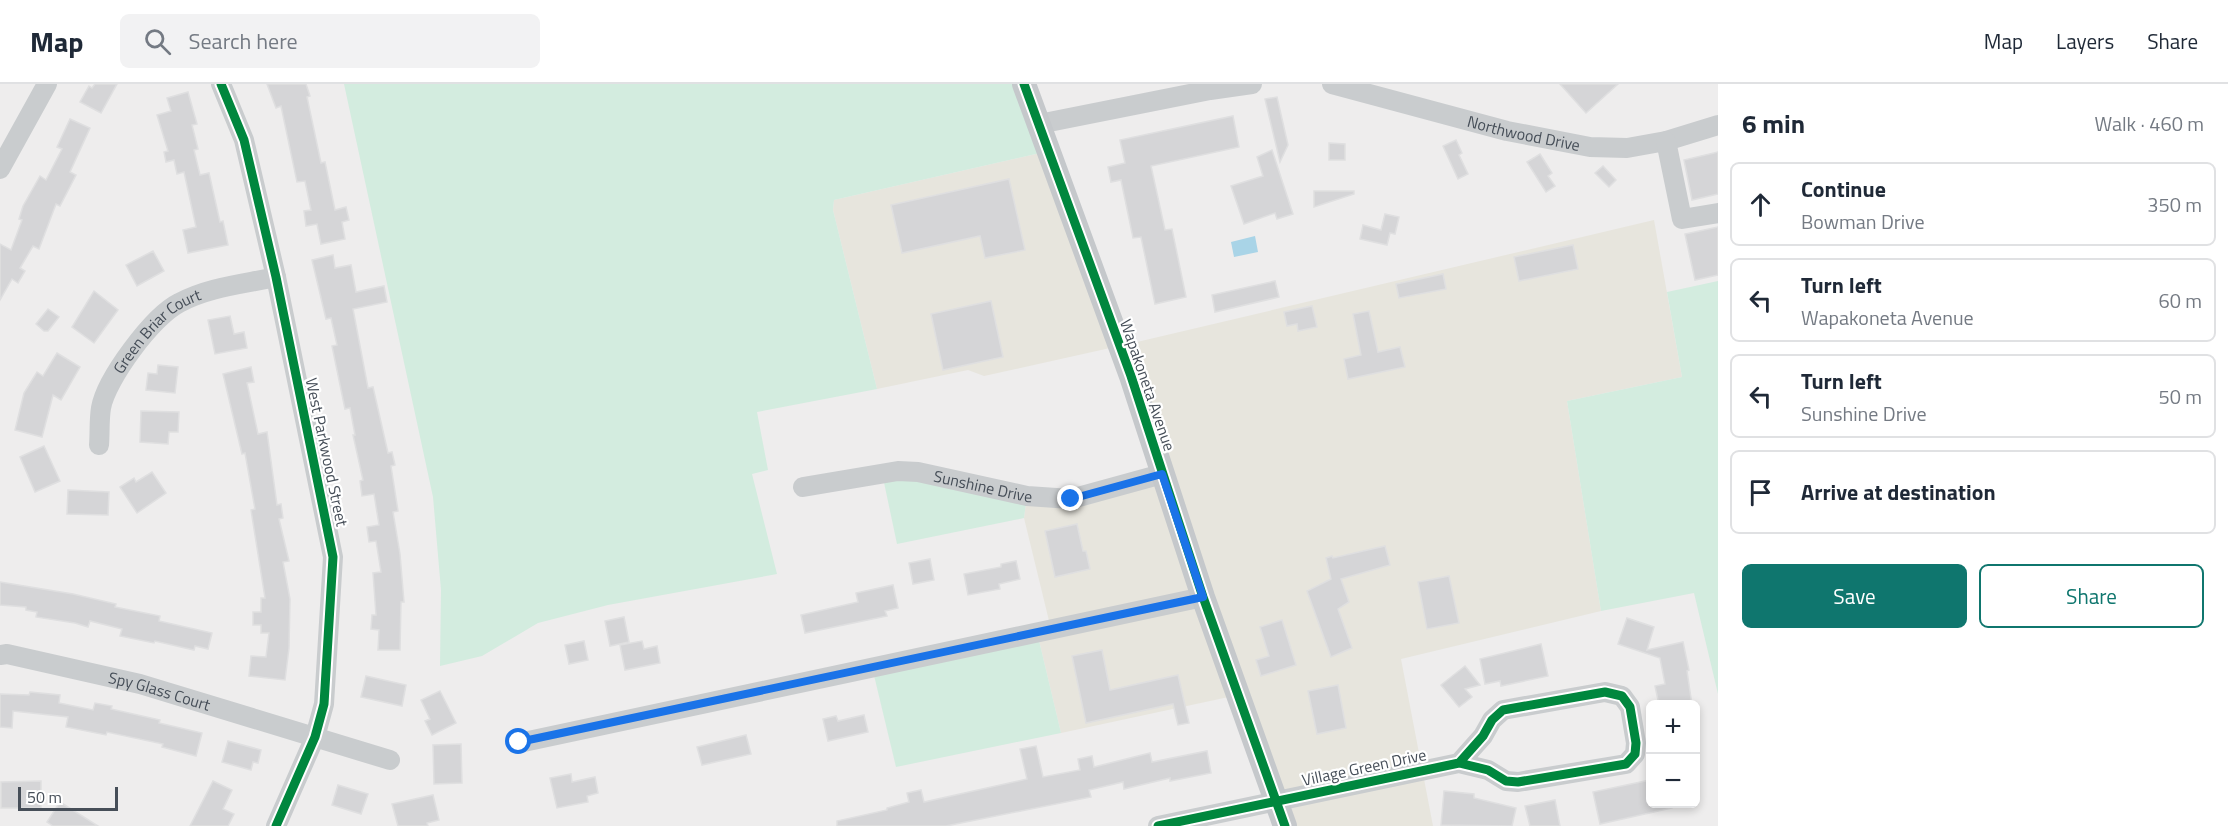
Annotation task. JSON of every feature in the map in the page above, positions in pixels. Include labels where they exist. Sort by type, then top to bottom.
[{"type":"main road","name":"Wapakoneta Avenue","points":[[1024,84],[1131,376],[1203,597],[1285,826]]},
{"type":"street","points":[[0,169],[47,84]]},
{"type":"street","name":"West Parkwood Street","points":[[221,84],[244,140],[276,277],[333,557],[324,704],[315,737],[276,826]]},
{"type":"street","points":[[1039,124],[1210,90],[1252,84]]},
{"type":"street","name":"Northwood Drive","points":[[1332,84],[1507,131],[1590,147],[1627,148],[1666,141],[1718,125]]},
{"type":"street","points":[[1666,141],[1682,219],[1718,213]]},
{"type":"street","name":"Green Briar Court","points":[[99,445],[101,406],[113,380],[144,331],[177,303],[212,291],[276,277]]},
{"type":"street","name":"Sunshine Drive","points":[[803,487],[898,471],[918,472],[1027,496],[1071,499],[1162,474]]},
{"type":"street","points":[[519,742],[1203,597]]},
{"type":"street","name":"Spy Glass Court","points":[[0,655],[7,654],[140,684],[390,760]]},
{"type":"street","name":"Village Green Drive","points":[[1158,826],[1459,763],[1488,770],[1506,781],[1518,782],[1626,764],[1635,754],[1636,743],[1630,707],[1623,696],[1605,692],[1503,710],[1492,720],[1483,736],[1459,763]]},
{"type":"shaded area","points":[[1049,151],[1120,346],[1654,220],[1682,377],[1567,401],[1601,611],[1401,659],[1433,826],[1285,826],[1238,695],[1061,733],[1037,632],[1051,629],[1024,518],[1027,496],[1071,499],[1162,474],[1119,346],[984,376],[968,370],[877,389],[833,210],[834,200]]},
{"type":"green space","points":[[344,84],[1024,84],[1049,151],[834,200],[833,210],[877,389],[757,412],[768,470],[752,474],[777,574],[608,605],[538,623],[482,656],[440,666],[441,590],[433,497]]},
{"type":"green space","points":[[1718,281],[1718,694],[1694,593],[1601,611],[1567,401],[1682,377],[1667,292]]},
{"type":"green space","points":[[882,473],[1027,496],[1024,518],[897,544]]},
{"type":"green space","points":[[1037,632],[1061,733],[896,767],[872,667]]},
{"type":"water","points":[[1255,236],[1258,252],[1234,257],[1231,242]]},
{"type":"building","points":[[95,84],[117,84],[101,113],[80,102],[89,86],[92,88]]},
{"type":"building","points":[[267,84],[306,84],[321,163],[325,162],[335,210],[346,207],[349,220],[342,222],[345,239],[321,244],[317,224],[306,226],[304,211],[311,210],[305,181],[297,182],[281,106],[276,108]]},
{"type":"building","points":[[1560,84],[1618,84],[1586,113]]},
{"type":"building","points":[[188,92],[197,124],[192,125],[198,149],[194,150],[200,175],[209,173],[220,222],[223,221],[228,245],[188,253],[183,230],[196,227],[184,172],[177,174],[174,160],[166,162],[164,152],[168,151],[157,115],[171,111],[167,98]]},
{"type":"building","points":[[1277,97],[1288,145],[1280,162],[1265,99]]},
{"type":"building","points":[[1233,116],[1239,147],[1151,166],[1165,230],[1172,229],[1186,297],[1155,304],[1141,237],[1133,238],[1121,180],[1111,182],[1108,167],[1125,163],[1120,140]]},
{"type":"building","points":[[70,119],[90,128],[70,172],[76,175],[60,206],[56,204],[39,249],[33,246],[20,268],[25,271],[18,283],[12,279],[0,300],[0,244],[11,250],[22,220],[19,219],[23,206],[40,176],[46,180],[62,149],[57,147]]},
{"type":"building","points":[[1456,140],[1462,153],[1459,155],[1468,174],[1458,179],[1443,146]]},
{"type":"building","points":[[1329,143],[1345,144],[1345,160],[1329,160]]},
{"type":"building","points":[[1272,150],[1293,214],[1277,219],[1275,213],[1244,224],[1231,186],[1263,176],[1257,157]]},
{"type":"building","points":[[1718,152],[1718,194],[1692,200],[1684,160]]},
{"type":"building","points":[[1540,154],[1552,173],[1548,176],[1555,186],[1546,192],[1527,162]]},
{"type":"building","points":[[1603,166],[1616,180],[1609,187],[1595,173]]},
{"type":"building","points":[[1009,179],[1025,250],[985,258],[980,236],[902,253],[891,205]]},
{"type":"building","points":[[1314,191],[1354,191],[1354,194],[1314,207]]},
{"type":"building","points":[[1385,214],[1399,217],[1395,234],[1390,233],[1387,245],[1360,239],[1363,225],[1381,230]]},
{"type":"building","points":[[1718,227],[1718,275],[1695,280],[1685,234]]},
{"type":"building","points":[[1573,245],[1578,269],[1519,281],[1514,257]]},
{"type":"building","points":[[153,251],[164,271],[137,286],[126,265]]},
{"type":"building","points":[[333,255],[335,268],[351,265],[356,292],[384,286],[387,302],[353,309],[368,388],[373,387],[388,453],[392,452],[395,465],[391,466],[398,511],[393,512],[400,554],[404,602],[401,602],[400,650],[378,650],[379,630],[371,629],[372,615],[376,615],[373,573],[381,572],[376,541],[369,542],[367,527],[379,525],[374,494],[362,496],[360,481],[363,480],[353,435],[355,435],[350,408],[345,409],[332,346],[337,345],[331,318],[326,319],[312,260]]},
{"type":"building","points":[[1443,274],[1446,289],[1399,298],[1396,284]]},
{"type":"building","points":[[1275,281],[1279,297],[1215,312],[1212,295]]},
{"type":"building","points":[[94,291],[118,310],[94,343],[72,327]]},
{"type":"building","points":[[991,301],[1003,357],[943,370],[931,314]]},
{"type":"building","points":[[1312,306],[1317,327],[1298,331],[1297,324],[1287,326],[1284,312]]},
{"type":"building","points":[[48,309],[59,317],[48,331],[44,331],[36,324]]},
{"type":"building","points":[[1369,311],[1378,352],[1400,347],[1405,367],[1348,379],[1344,359],[1361,355],[1353,314]]},
{"type":"building","points":[[230,316],[234,334],[244,332],[247,348],[215,354],[208,320]]},
{"type":"building","points":[[57,353],[80,367],[61,400],[53,395],[42,437],[15,430],[24,393],[37,372],[43,376]]},
{"type":"building","points":[[158,365],[178,367],[175,393],[146,390],[148,373],[157,374]]},
{"type":"building","points":[[251,367],[254,382],[247,383],[258,434],[267,432],[277,505],[281,504],[283,518],[279,519],[289,561],[283,562],[290,599],[289,648],[285,680],[249,676],[251,656],[266,657],[269,633],[261,633],[261,625],[253,625],[253,612],[261,612],[261,598],[265,598],[251,510],[255,509],[245,453],[242,454],[223,374]]},
{"type":"building","points":[[141,411],[179,412],[178,432],[169,432],[168,444],[140,442]]},
{"type":"building","points":[[44,446],[60,481],[35,492],[20,457]]},
{"type":"building","points":[[152,472],[166,493],[137,513],[120,487],[134,478],[136,482]]},
{"type":"building","points":[[68,490],[109,492],[108,515],[67,514]]},
{"type":"building","points":[[1077,524],[1090,569],[1055,577],[1045,531]]},
{"type":"building","points":[[1385,546],[1390,565],[1341,579],[1349,602],[1338,609],[1352,648],[1331,657],[1307,591],[1331,579],[1326,558]]},
{"type":"building","points":[[930,559],[934,580],[913,584],[909,563]]},
{"type":"building","points":[[1016,561],[1020,579],[999,584],[1000,589],[968,595],[964,574],[1001,567],[1001,564]]},
{"type":"building","points":[[1449,576],[1459,623],[1427,629],[1418,582]]},
{"type":"building","points":[[0,582],[73,594],[116,604],[115,607],[160,616],[159,621],[212,633],[208,649],[195,646],[194,650],[120,636],[122,629],[90,621],[88,627],[36,617],[37,612],[26,610],[26,607],[0,605]]},
{"type":"building","points":[[893,585],[898,608],[885,611],[887,616],[805,633],[801,615],[858,602],[856,593]]},
{"type":"building","points":[[624,617],[629,642],[610,646],[605,621]]},
{"type":"building","points":[[1627,618],[1654,627],[1647,650],[1683,642],[1689,670],[1687,671],[1691,700],[1658,700],[1655,686],[1665,684],[1660,658],[1618,644]]},
{"type":"building","points":[[1282,620],[1296,665],[1261,676],[1256,660],[1269,656],[1260,627]]},
{"type":"building","points":[[584,641],[588,660],[569,664],[565,645]]},
{"type":"building","points":[[642,641],[644,649],[657,646],[660,663],[625,670],[620,645]]},
{"type":"building","points":[[1541,644],[1548,676],[1501,686],[1500,681],[1485,684],[1480,659]]},
{"type":"building","points":[[1102,650],[1110,690],[1178,675],[1189,723],[1178,725],[1173,704],[1086,723],[1072,656]]},
{"type":"building","points":[[1465,666],[1480,685],[1465,689],[1472,697],[1459,707],[1441,685]]},
{"type":"building","points":[[366,676],[406,685],[402,706],[361,697]]},
{"type":"building","points":[[1338,685],[1346,728],[1317,734],[1308,691]]},
{"type":"building","points":[[440,691],[456,723],[432,735],[425,721],[430,719],[421,700]]},
{"type":"building","points":[[30,692],[60,695],[59,703],[93,710],[95,703],[112,706],[111,709],[160,720],[159,723],[202,733],[196,756],[162,747],[163,744],[107,732],[106,735],[66,727],[68,717],[13,711],[12,728],[0,727],[0,694],[29,695]]},
{"type":"building","points":[[864,715],[868,732],[828,741],[823,719],[836,716],[838,721]]},
{"type":"building","points":[[746,735],[751,754],[702,765],[697,747]]},
{"type":"building","points":[[228,741],[261,750],[258,763],[253,762],[251,770],[222,762]]},
{"type":"building","points":[[461,744],[462,783],[434,784],[433,745]]},
{"type":"building","points":[[1036,746],[1043,777],[1080,770],[1078,759],[1092,756],[1094,767],[1150,753],[1152,762],[1207,751],[1211,773],[1170,781],[1170,778],[1124,789],[1123,782],[1089,790],[1091,797],[946,826],[837,826],[837,821],[887,810],[887,808],[909,802],[907,793],[921,790],[924,802],[1027,779],[1020,749]]},
{"type":"building","points":[[571,774],[572,782],[595,777],[598,793],[587,796],[588,802],[557,808],[550,778]]},
{"type":"building","points":[[41,781],[41,808],[1,808],[1,782]]},
{"type":"building","points":[[213,781],[232,790],[223,809],[234,814],[228,826],[190,826]]},
{"type":"building","points":[[1646,781],[1646,808],[1672,808],[1600,824],[1593,792]]},
{"type":"building","points":[[338,785],[368,794],[361,814],[332,805]]},
{"type":"building","points":[[1444,791],[1474,794],[1474,798],[1516,808],[1512,826],[1441,825]]},
{"type":"building","points":[[433,795],[439,820],[427,823],[428,826],[398,826],[392,804]]},
{"type":"building","points":[[1555,800],[1560,826],[1530,826],[1525,806]]},
{"type":"building","points":[[60,802],[98,826],[53,826],[47,822]]},
{"type":"cycle path","points":[[221,84],[244,140],[276,277],[333,557],[324,704],[315,737],[276,826]]},
{"type":"cycle path","points":[[1024,84],[1131,376],[1203,597],[1285,826]]},
{"type":"cycle path","points":[[1158,826],[1459,763],[1488,770],[1506,781],[1518,782],[1626,764],[1635,754],[1636,743],[1630,707],[1622,696],[1605,692],[1503,710],[1492,720],[1483,736],[1459,763]]},
{"type":"route","points":[[519,742],[1203,597],[1162,474],[1071,499]]}]
